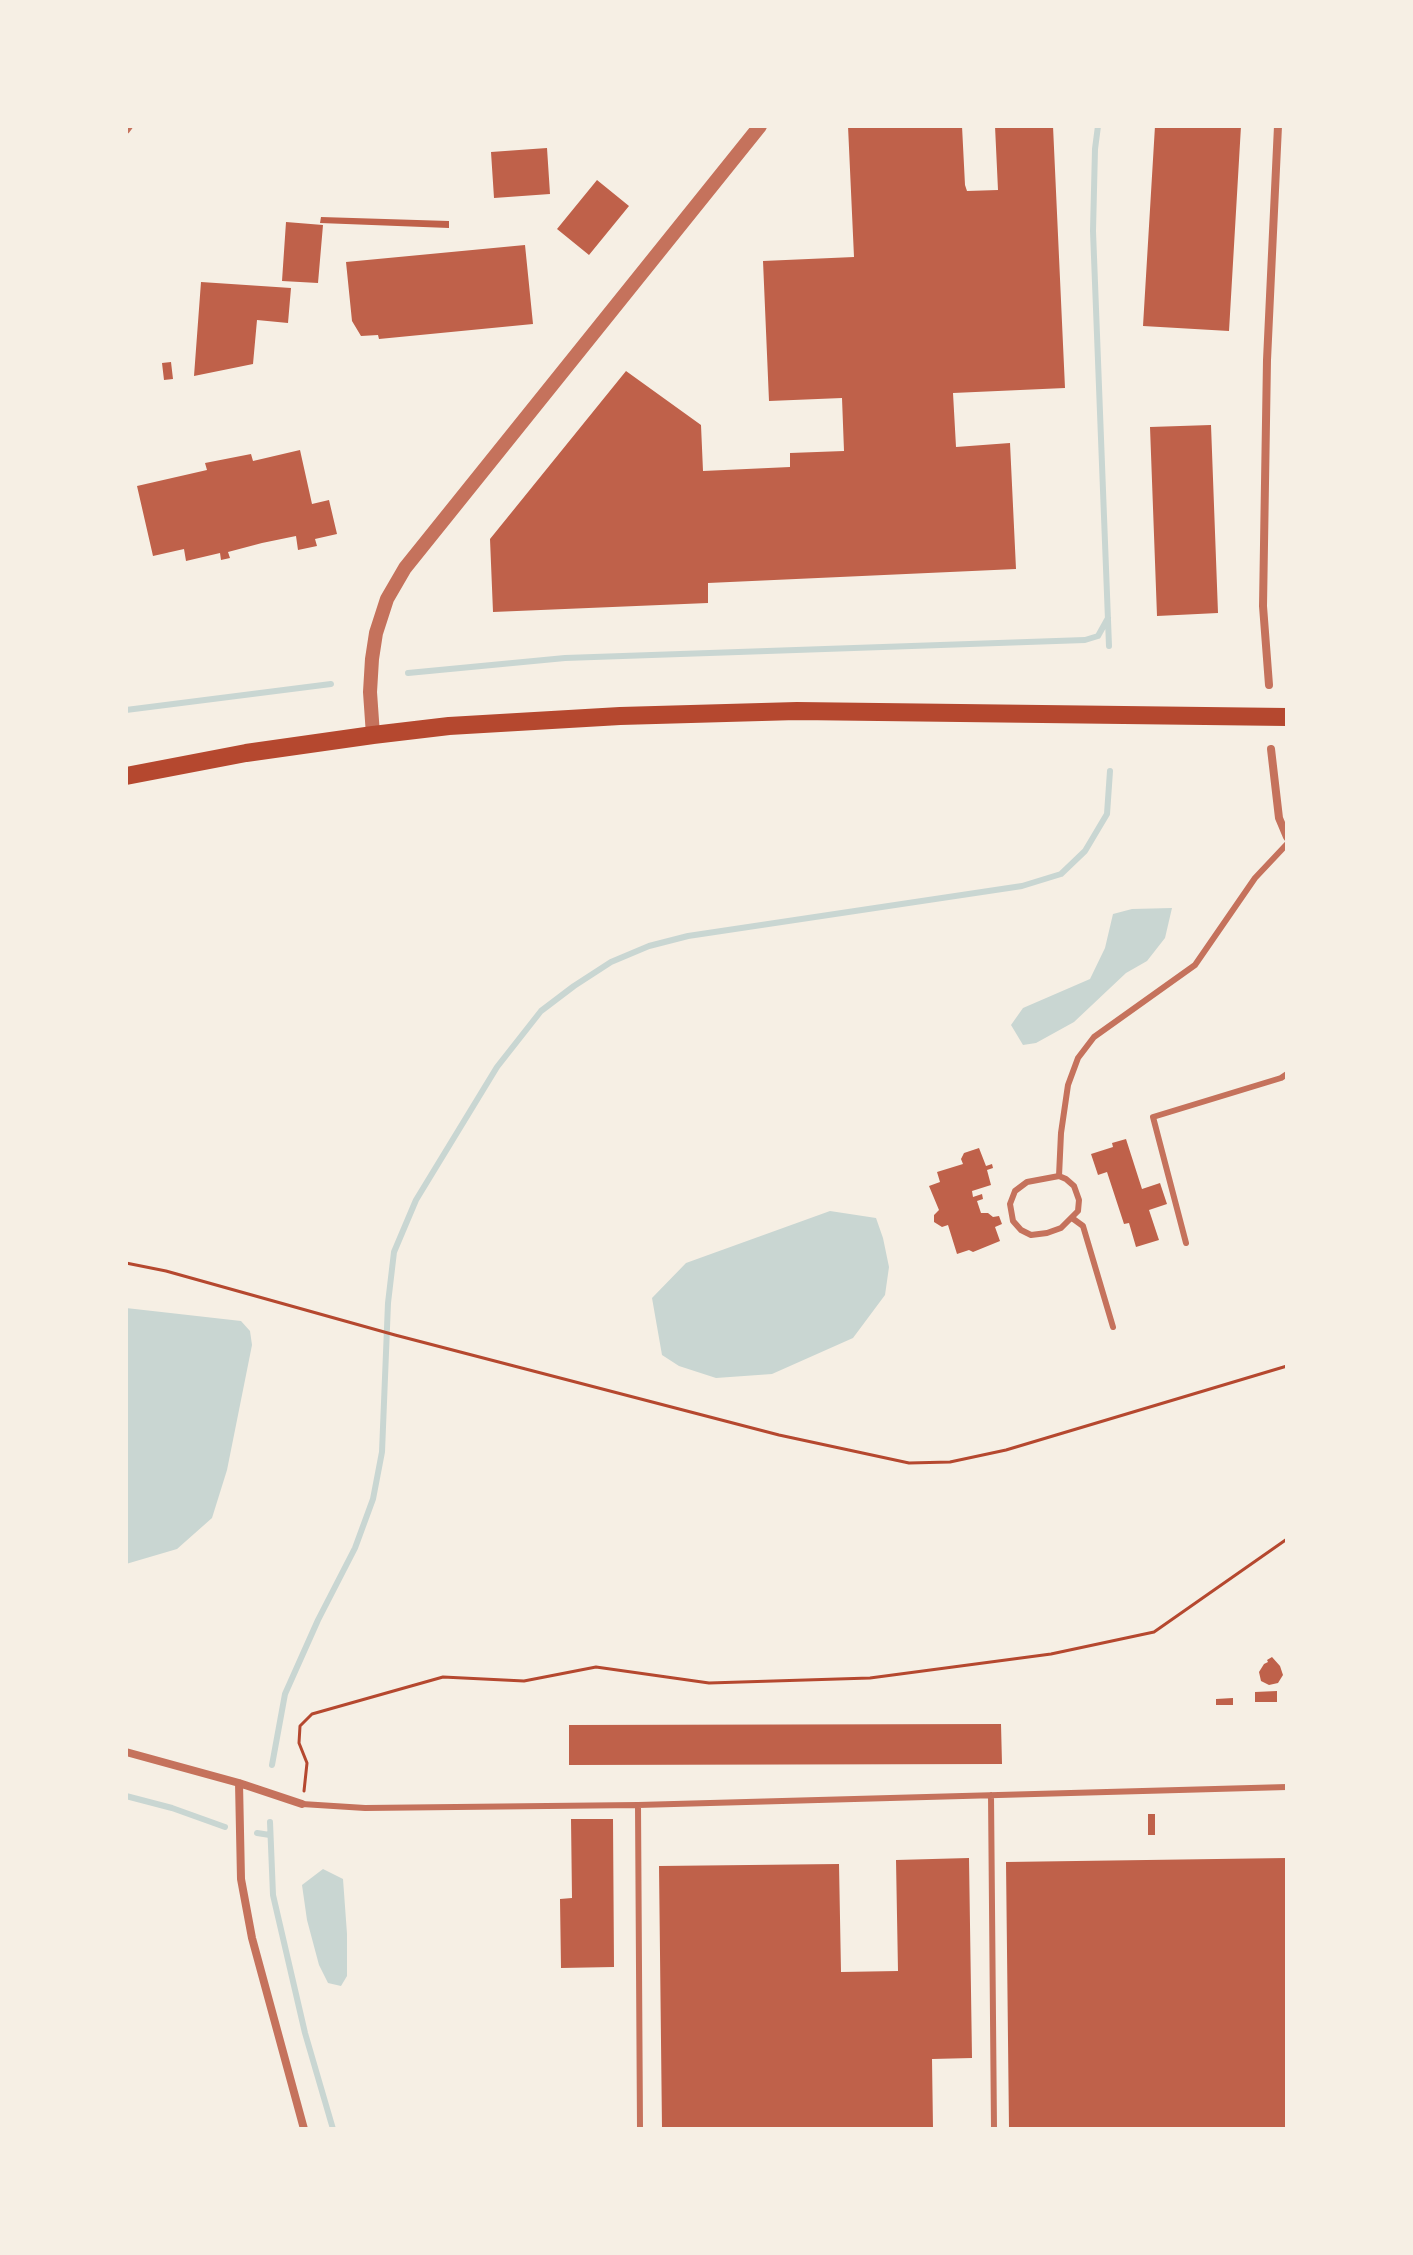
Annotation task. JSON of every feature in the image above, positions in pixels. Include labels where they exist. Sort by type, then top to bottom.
[{"type":"main road","points":[[126,776],[246,753],[373,735],[449,726],[605,716],[797,711],[1287,717]]},
{"type":"street","points":[[1269,685],[1263,606],[1267,360],[1278,126]]},
{"type":"street","points":[[373,735],[370,692],[376,633],[387,599],[405,568],[756,127]]},
{"type":"street","points":[[1271,749],[1279,818],[1287,837]]},
{"type":"street","points":[[126,1752],[302,1804]]},
{"type":"street","points":[[239,1783],[241,1879],[252,1938],[304,2129]]},
{"type":"lane","points":[[1059,1176],[1066,1097],[1078,1058],[1094,1037],[1195,965],[1255,878],[1287,844]]},
{"type":"lane","points":[[1186,1243],[1153,1117],[1287,1074]]},
{"type":"lane","points":[[1059,1176],[1074,1186],[1079,1200],[1078,1211],[1061,1228],[1047,1233],[1031,1235],[1021,1230],[1013,1221],[1010,1204],[1015,1191],[1027,1182],[1059,1176]]},
{"type":"lane","points":[[1072,1218],[1083,1226],[1113,1327]]},
{"type":"lane","points":[[302,1804],[365,1808],[638,1805],[1287,1787]]},
{"type":"lane","points":[[991,1795],[994,2129]]},
{"type":"lane","points":[[638,1805],[640,2129]]},
{"type":"path","points":[[126,1263],[166,1271],[395,1335],[779,1435],[909,1463],[950,1462],[1006,1450],[1287,1366]]},
{"type":"path","points":[[302,1804],[307,1763],[299,1743],[300,1726],[312,1714],[443,1677],[524,1681],[596,1667],[709,1683],[870,1678],[1051,1654],[1154,1632],[1287,1539]]},
{"type":"shaded area","points":[[1172,908],[1165,938],[1147,961],[1126,973],[1074,1022],[1036,1043],[1023,1045],[1011,1025],[1023,1008],[1090,979],[1105,948],[1113,914],[1132,909]]},
{"type":"shaded area","points":[[830,1211],[876,1218],[889,1267],[885,1295],[853,1338],[772,1374],[716,1378],[679,1366],[662,1355],[652,1298],[686,1263]]},
{"type":"shaded area","points":[[126,1308],[241,1321],[250,1331],[252,1345],[227,1470],[212,1518],[177,1549],[126,1564]]},
{"type":"shaded area","points":[[323,1869],[343,1879],[347,1976],[341,1986],[328,1983],[319,1965],[307,1920],[302,1885]]},
{"type":"building","points":[[848,126],[962,126],[967,191],[998,190],[995,126],[1053,126],[1065,388],[953,393],[956,447],[1010,443],[1016,569],[708,583],[708,603],[493,612],[490,539],[626,371],[701,425],[703,471],[790,467],[790,453],[844,451],[842,398],[769,401],[763,261],[854,257]]},
{"type":"building","points":[[1155,126],[1241,126],[1229,331],[1143,326]]},
{"type":"building","points":[[547,148],[550,194],[494,198],[491,152]]},
{"type":"building","points":[[597,180],[629,206],[589,255],[557,229]]},
{"type":"building","points":[[321,217],[449,221],[449,228],[320,223]]},
{"type":"building","points":[[286,222],[323,225],[318,283],[282,281]]},
{"type":"building","points":[[525,245],[533,324],[379,339],[378,335],[361,336],[352,321],[346,262]]},
{"type":"building","points":[[201,282],[291,288],[288,323],[257,320],[253,364],[194,376]]},
{"type":"building","points":[[171,362],[173,379],[164,380],[162,363]]},
{"type":"building","points":[[1211,425],[1218,613],[1157,616],[1150,427]]},
{"type":"building","points":[[300,450],[312,504],[329,500],[337,534],[315,539],[317,546],[298,550],[296,536],[262,543],[228,552],[230,558],[221,560],[220,553],[186,561],[184,549],[153,556],[137,486],[207,470],[205,463],[251,454],[253,461]]},
{"type":"building","points":[[1126,1139],[1142,1189],[1160,1183],[1167,1204],[1149,1210],[1159,1240],[1136,1247],[1129,1223],[1124,1224],[1107,1172],[1098,1175],[1091,1154]]},
{"type":"building","points":[[979,1148],[986,1166],[992,1164],[993,1168],[987,1170],[991,1185],[972,1191],[973,1197],[982,1194],[983,1199],[977,1201],[981,1213],[999,1216],[1002,1224],[995,1227],[1000,1241],[973,1252],[969,1250],[957,1254],[948,1225],[942,1227],[934,1222],[934,1215],[939,1210],[929,1186],[940,1182],[937,1172],[963,1164],[961,1159],[964,1153]]},
{"type":"building","points":[[1272,1657],[1283,1675],[1278,1683],[1269,1685],[1261,1681],[1259,1672]]},
{"type":"building","points":[[1277,1691],[1277,1702],[1255,1702],[1255,1692]]},
{"type":"building","points":[[1233,1698],[1233,1705],[1216,1705],[1216,1699]]},
{"type":"building","points":[[1001,1724],[1002,1764],[569,1765],[569,1725]]},
{"type":"building","points":[[1148,1814],[1155,1814],[1155,1835],[1148,1835]]},
{"type":"building","points":[[571,1819],[613,1819],[614,1967],[561,1968],[560,1899],[572,1898]]},
{"type":"building","points":[[969,1858],[972,2058],[932,2059],[933,2129],[662,2129],[659,1866],[839,1864],[841,1972],[898,1971],[896,1860]]},
{"type":"building","points":[[1287,1858],[1287,2129],[1009,2129],[1006,1862]]},
{"type":"waterway","points":[[1098,126],[1093,231],[1109,646]]},
{"type":"waterway","points":[[408,673],[565,658],[1085,640],[1098,636],[1108,618]]},
{"type":"waterway","points":[[126,710],[331,684]]},
{"type":"waterway","points":[[272,1765],[285,1694],[355,1548],[373,1499],[382,1452],[388,1303],[394,1252],[416,1200],[497,1067],[541,1011],[611,962],[649,946],[688,936],[1022,886],[1061,874],[1085,851],[1107,814],[1110,771]]},
{"type":"waterway","points":[[126,1796],[225,1827]]},
{"type":"waterway","points":[[270,1822],[273,1895],[305,2033],[333,2129]]},
{"type":"waterway","points":[[257,1833],[270,1835]]}]
